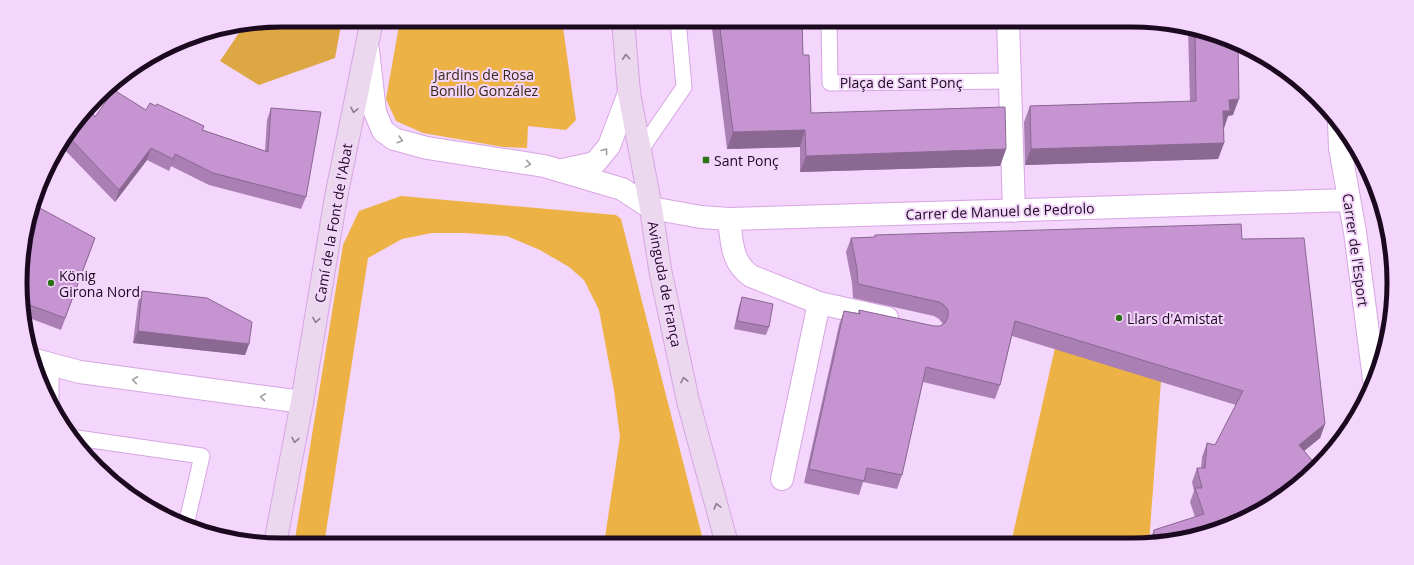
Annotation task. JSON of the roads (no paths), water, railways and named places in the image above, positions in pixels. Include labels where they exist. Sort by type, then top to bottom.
[{"type":"main road","points":[[368,44],[371,27]]},
{"type":"main road","name":"Avinguda de França","points":[[624,27],[629,93],[651,208],[660,268],[688,401],[725,538]]},
{"type":"main road","name":"Camí de la Font de l'Abat","points":[[276,538],[302,402],[336,197],[368,44]]},
{"type":"street","points":[[1008,27],[1014,211]]},
{"type":"street","points":[[368,44],[375,112],[382,131],[394,138],[427,148],[544,166],[622,189],[651,208]]},
{"type":"street","points":[[558,170],[595,163],[609,146],[629,93]]},
{"type":"street","name":"Carrer de l'Esport","points":[[1339,135],[1340,148],[1355,232],[1372,367]]},
{"type":"street","name":"Carrer de Manuel de Pedrolo","points":[[651,208],[701,217],[729,219],[1349,200]]},
{"type":"street","points":[[729,219],[734,256],[743,270],[751,276],[820,304],[908,323]]},
{"type":"street","points":[[782,479],[820,304]]},
{"type":"street","points":[[43,362],[80,372],[302,402]]},
{"type":"lane","points":[[640,151],[684,87],[679,27]]},
{"type":"lane","name":"Plaça de Sant Ponç","points":[[829,27],[830,82],[1010,81]]},
{"type":"lane","points":[[43,362],[47,383]]},
{"type":"lane","points":[[80,438],[202,456],[187,520]]},
{"type":"place","name":"Sant Ponç","points":[[706,160]]},
{"type":"place","name":"König Girona Nord","points":[[51,283]]},
{"type":"place","name":"Llars d'Amistat","points":[[1119,318]]},
{"type":"park label","name":"Jardins de Rosa Bonillo González","points":[[484,82]]}]
